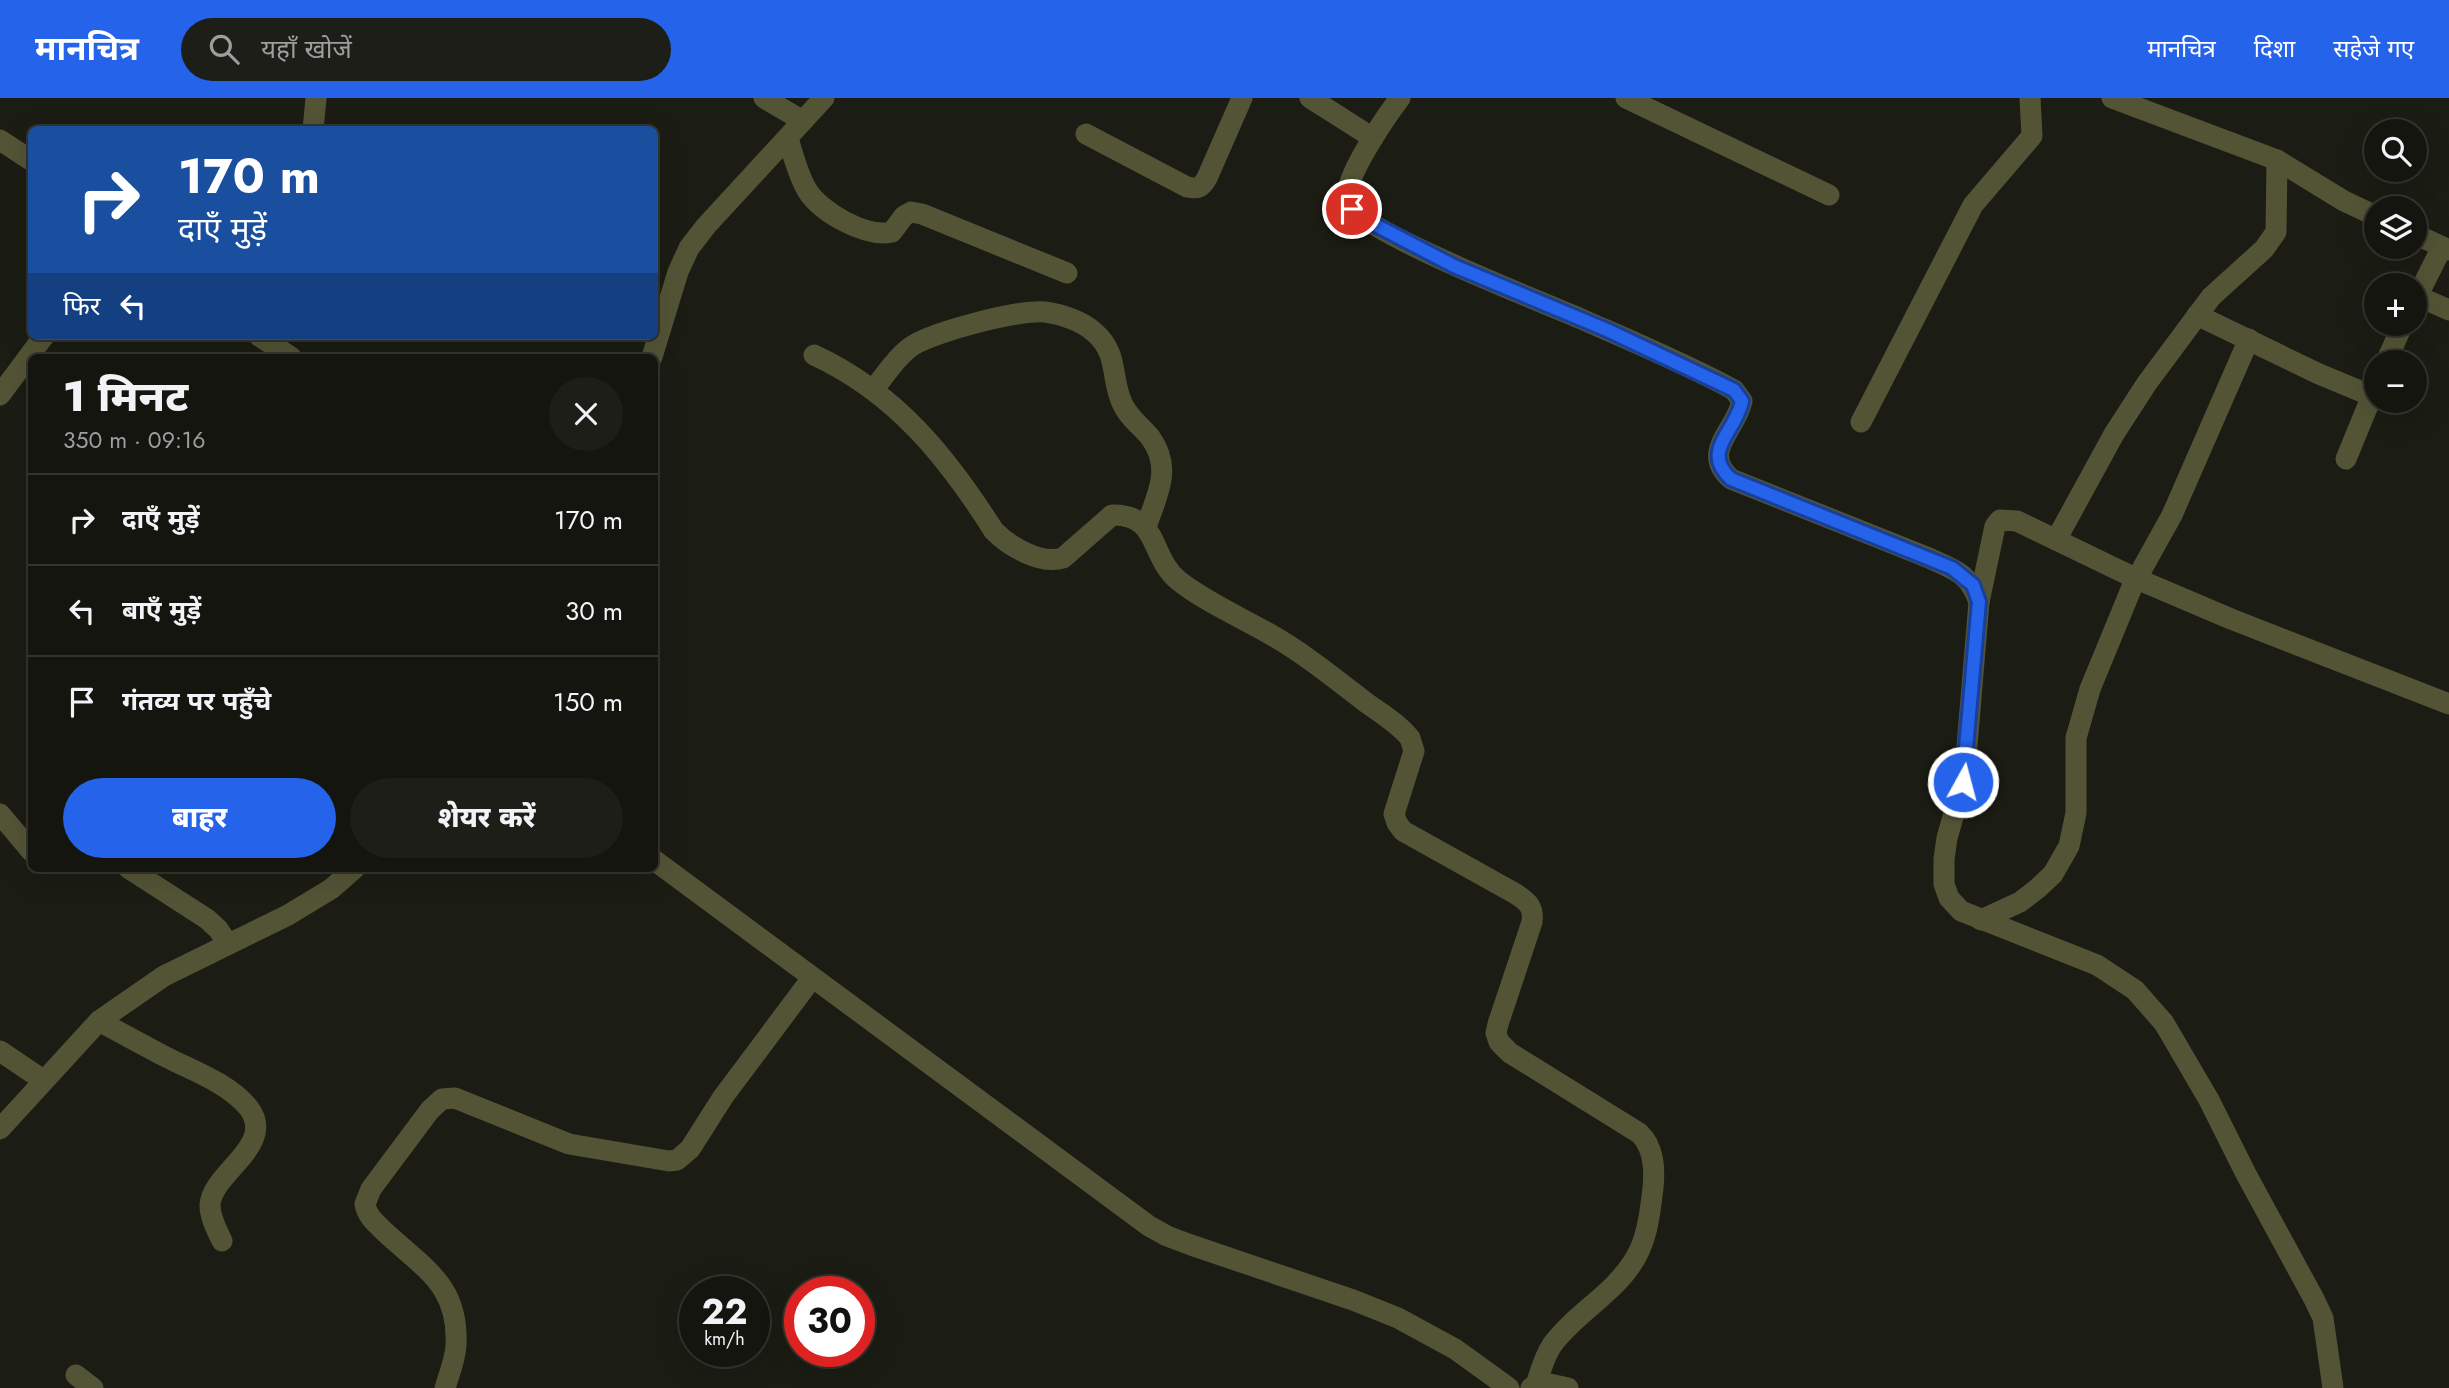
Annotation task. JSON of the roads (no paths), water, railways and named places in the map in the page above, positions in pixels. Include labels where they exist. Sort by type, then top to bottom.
[{"type":"street","points":[[313,126],[316,98]]},
{"type":"street","points":[[764,98],[803,121]]},
{"type":"street","points":[[660,307],[689,248],[706,226],[824,98]]},
{"type":"street","points":[[1086,134],[1187,187],[1196,188],[1202,186],[1207,178],[1242,98]]},
{"type":"street","points":[[1310,98],[1373,138]]},
{"type":"street","points":[[1399,98],[1373,138],[1351,180],[1347,194],[1348,203],[1360,217],[1454,266],[1625,338],[1734,390],[1742,401],[1741,410],[1717,459],[1719,466],[1731,479],[1952,568],[1973,585],[1979,602]]},
{"type":"street","points":[[1626,98],[1829,195]]},
{"type":"street","points":[[1861,422],[1973,205],[2032,135],[2030,98]]},
{"type":"street","points":[[2112,98],[2277,160],[2364,210]]},
{"type":"street","points":[[788,138],[805,188],[813,199],[841,220],[885,234],[892,232],[904,216],[911,212],[922,214],[1067,273]]},
{"type":"street","points":[[0,140],[28,158]]},
{"type":"street","points":[[2056,540],[2122,421],[2197,316],[2211,297],[2264,249],[2276,232],[2277,160]]},
{"type":"street","points":[[2427,240],[2445,248],[2427,280]]},
{"type":"street","points":[[2427,303],[2449,310]]},
{"type":"street","points":[[873,390],[908,349],[925,338],[997,319],[1044,312],[1072,319],[1094,331],[1108,348],[1122,403],[1160,452],[1163,465],[1160,487],[1146,527]]},
{"type":"street","points":[[2197,316],[2319,374],[2364,388]]},
{"type":"street","points":[[1981,920],[2020,902],[2037,889],[2053,874],[2069,846],[2076,813],[2076,738],[2090,689],[2125,601],[2172,515],[2249,339]]},
{"type":"street","points":[[266,340],[287,354]]},
{"type":"street","points":[[814,355],[844,370],[888,400],[944,460],[1002,540],[1044,559],[1055,561],[1063,558],[1112,515],[1123,515],[1146,527],[1163,564],[1181,583],[1298,650],[1410,738],[1414,751],[1395,806],[1397,823],[1410,835],[1525,900],[1533,912],[1528,936],[1498,1024],[1496,1033],[1499,1042],[1510,1053],[1600,1107],[1647,1140],[1651,1150],[1653,1181],[1650,1209],[1633,1263],[1617,1283],[1551,1346],[1533,1386],[1554,1384],[1568,1388]]},
{"type":"street","points":[[0,395],[28,357]]},
{"type":"street","points":[[2346,459],[2365,413]]},
{"type":"street","points":[[2333,1388],[2323,1318],[2209,1100],[2164,1023],[2134,990],[2097,965],[1981,920],[1956,907],[1949,898],[1944,884],[1947,838],[1963,782],[1979,602],[1993,535],[2000,520],[2017,521],[2137,579],[2231,619],[2449,704]]},
{"type":"street","points":[[0,814],[28,847]]},
{"type":"street","points":[[658,863],[1158,1231],[1398,1318],[1455,1349],[1510,1388]]},
{"type":"street","points":[[134,872],[207,919],[228,944]]},
{"type":"street","points":[[0,1129],[99,1021],[164,976],[288,915],[331,889],[350,872]]},
{"type":"street","points":[[445,1388],[456,1348],[452,1302],[446,1290],[432,1275],[371,1219],[365,1203],[371,1189],[430,1110],[442,1099],[455,1098],[569,1144],[668,1161],[677,1160],[690,1149],[723,1097],[812,978]]},
{"type":"street","points":[[99,1021],[204,1075],[249,1108],[256,1124],[253,1143],[215,1191],[210,1203],[212,1218],[222,1241]]},
{"type":"street","points":[[0,1051],[43,1080]]},
{"type":"street","points":[[76,1375],[93,1388]]}]
